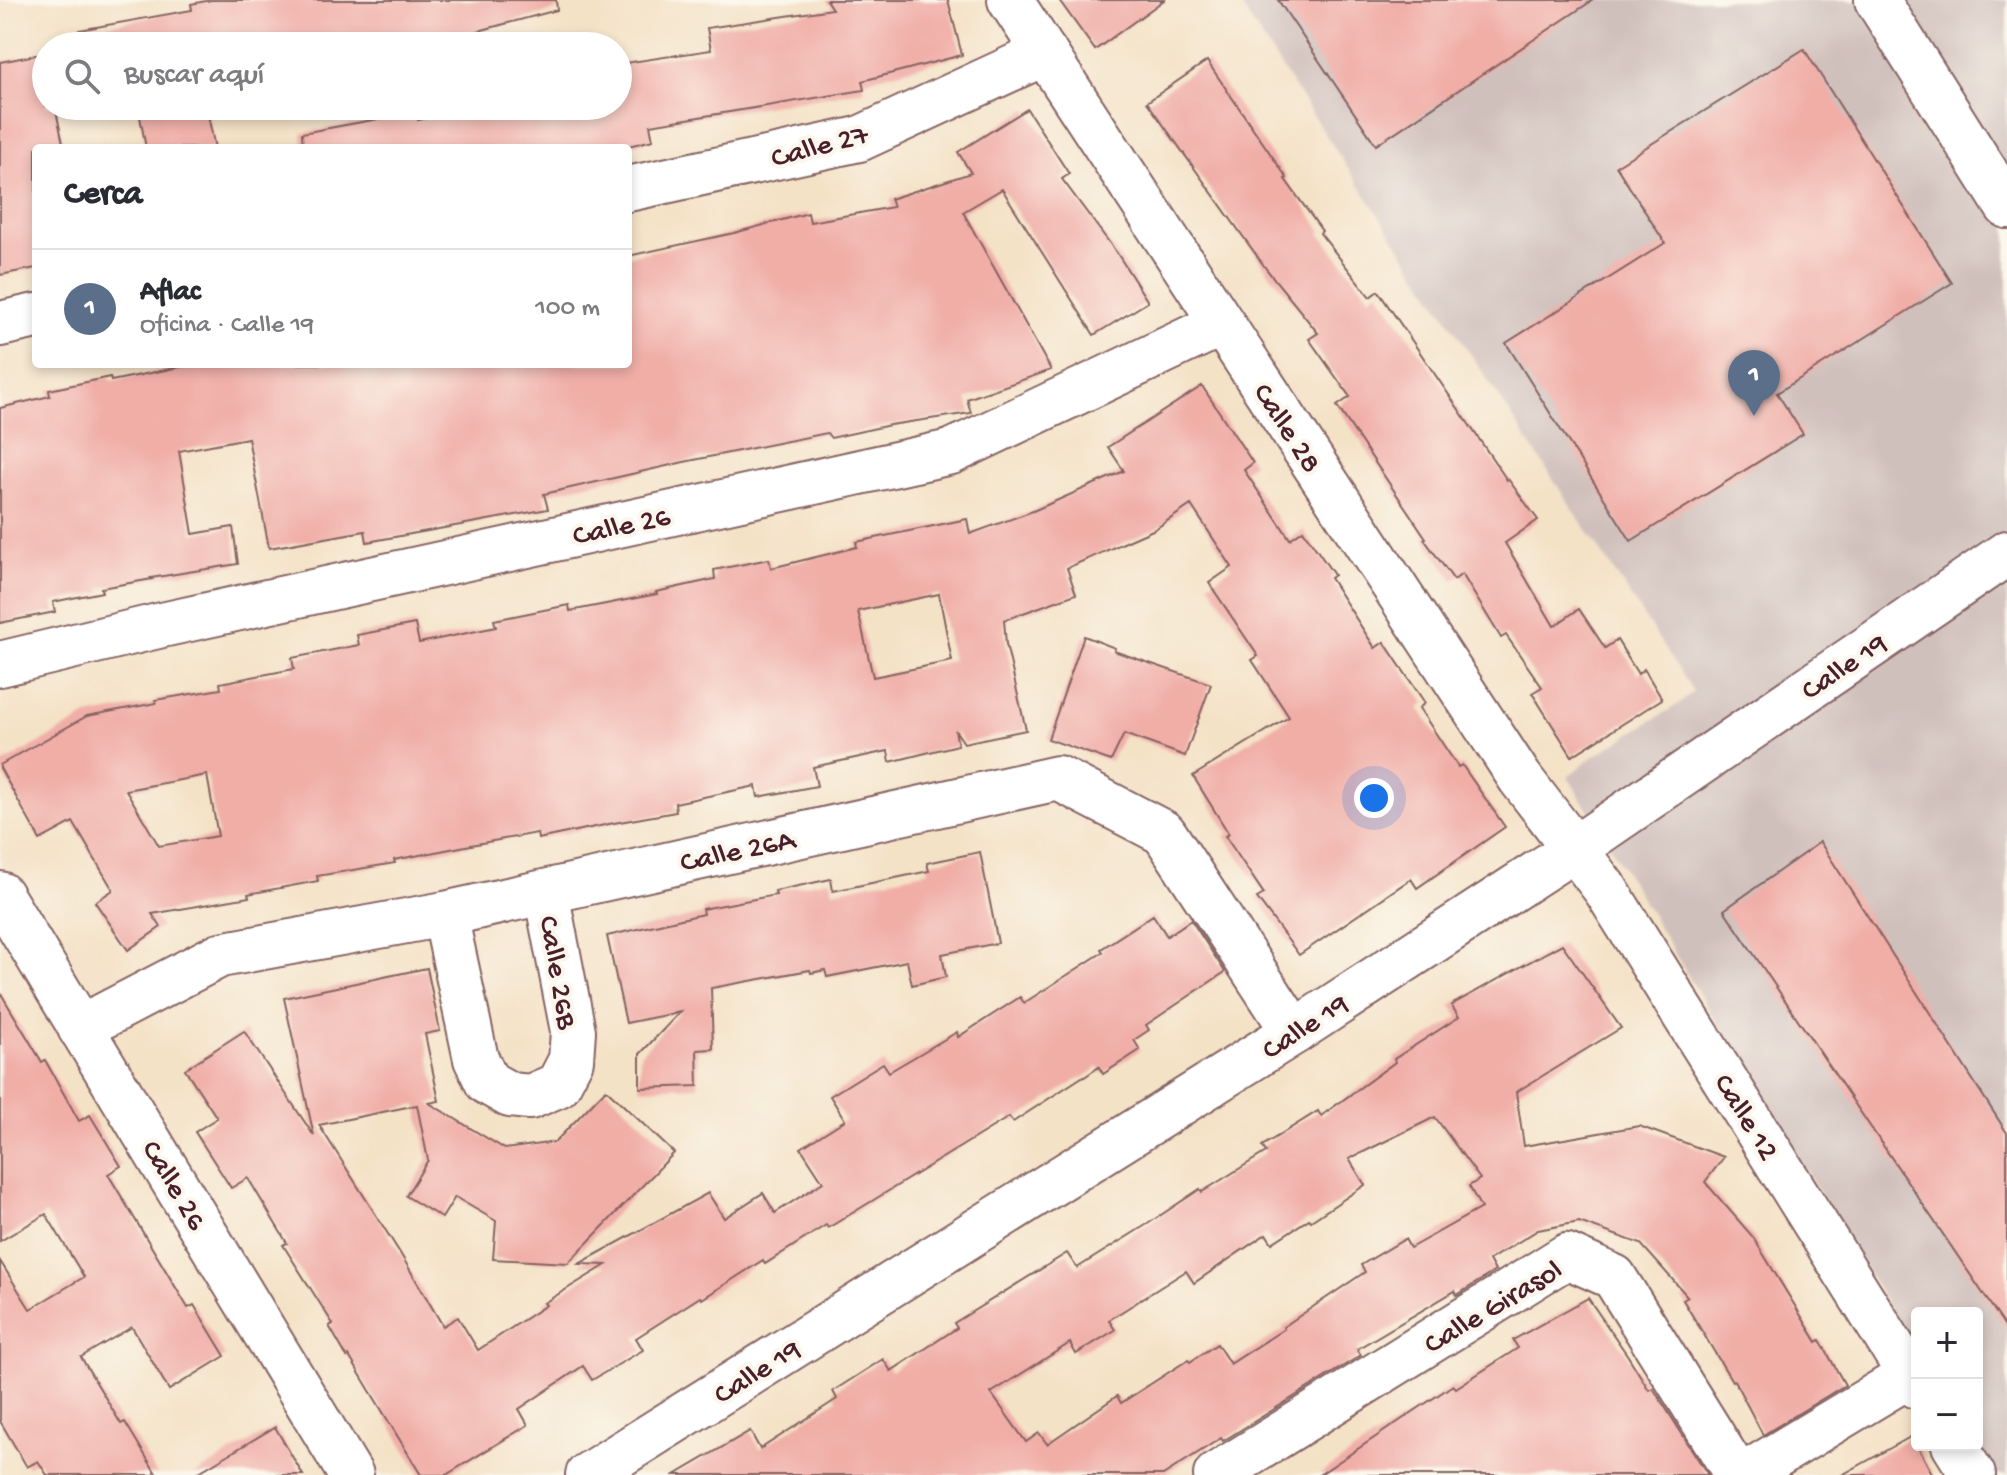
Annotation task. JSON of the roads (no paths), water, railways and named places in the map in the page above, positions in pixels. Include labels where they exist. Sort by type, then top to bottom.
[{"type":"street","name":"Calle 28","points":[[1010,0],[1520,778],[1574,849]]},
{"type":"street","points":[[1877,0],[2007,206]]},
{"type":"street","name":"Calle 27","points":[[632,188],[859,139],[1045,53]]},
{"type":"street","points":[[0,324],[32,317]]},
{"type":"street","name":"Calle 26","points":[[0,664],[162,625],[951,452],[1221,324]]},
{"type":"street","name":"Calle 19","points":[[588,1475],[1294,1032],[1574,849],[2007,553]]},
{"type":"street","name":"Calle 26A","points":[[80,1028],[220,955],[445,914],[1058,778],[1164,833],[1294,1032]]},
{"type":"street","name":"Calle 12","points":[[1574,849],[1606,890],[1912,1379]]},
{"type":"street","name":"Calle 26B","points":[[445,914],[476,1059],[487,1082],[510,1095],[530,1097],[558,1085],[571,1060],[573,1031],[546,892]]},
{"type":"street","name":"Calle 26","points":[[0,894],[351,1475]]},
{"type":"street","name":"Calle Girasol","points":[[1216,1475],[1567,1256],[1614,1277],[1737,1475]]},
{"type":"street","points":[[1744,1475],[1911,1382]]},
{"type":"street","points":[[1958,1451],[1973,1475]]},
{"type":"place","name":"Aflac","points":[[1754,416]]}]
